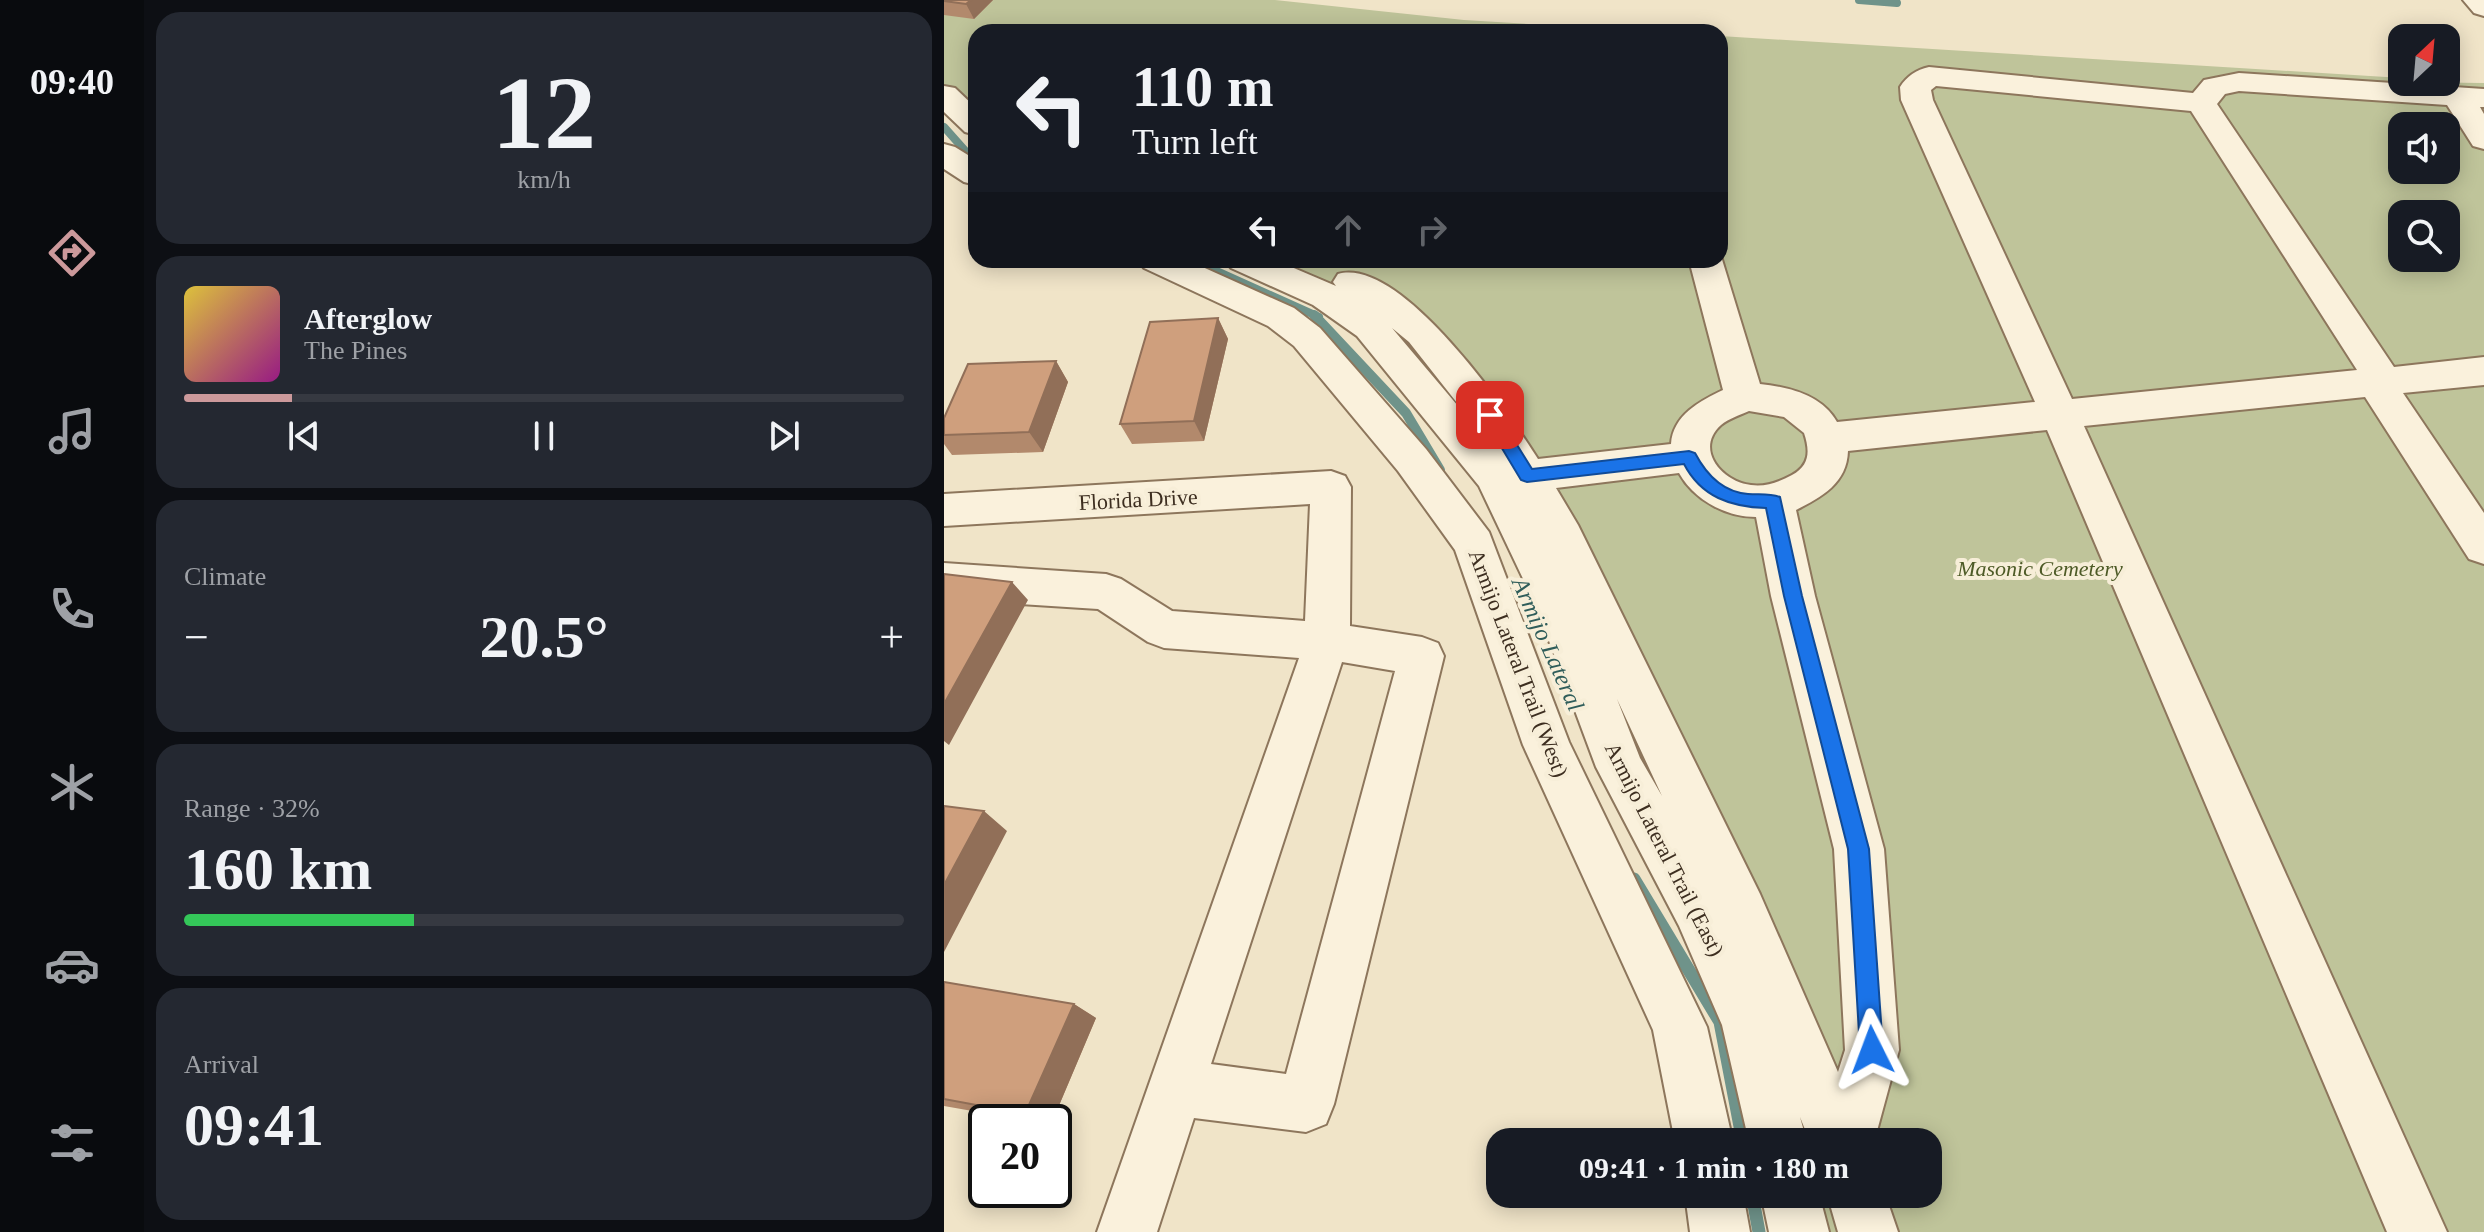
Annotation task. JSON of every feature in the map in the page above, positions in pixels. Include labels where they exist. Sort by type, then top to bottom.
[{"type":"street","points":[[2477,0],[2484,7]]},
{"type":"street","points":[[2201,103],[1929,76],[1915,87],[1917,100],[2059,413],[2417,1232]]},
{"type":"street","points":[[2201,103],[2215,87],[2239,82],[2471,97],[2484,139]]},
{"type":"street","points":[[944,95],[968,118]]},
{"type":"street","points":[[2201,103],[2484,547]]},
{"type":"street","points":[[944,154],[968,170]]},
{"type":"street","name":"Armijo Lateral Trail (West)","points":[[1174,268],[1281,317],[1307,337],[1412,460],[1474,544],[1547,745],[1680,1027],[1701,1128]]},
{"type":"street","name":"Armijo Lateral Trail (East)","points":[[1261,268],[1326,296],[1370,327],[1495,477],[1558,606],[1620,767],[1697,908],[1749,1023],[1775,1128]]},
{"type":"street","points":[[1324,268],[1369,291],[1422,333],[1490,415],[1557,525],[1742,912],[1833,1128]]},
{"type":"street","points":[[1709,268],[1744,397]]},
{"type":"street","points":[[1827,438],[2484,371]]},
{"type":"street","points":[[1744,397],[1771,397],[1796,405],[1816,419],[1827,438],[1829,458],[1819,478],[1800,493],[1774,501],[1745,501],[1719,493],[1699,477],[1689,457],[1689,437],[1700,419],[1720,404],[1744,397]]},
{"type":"street","points":[[1527,476],[1689,457]]},
{"type":"street","name":"Florida Drive","points":[[944,510],[1331,487],[1327,641]]},
{"type":"street","points":[[1774,501],[1793,596],[1859,849],[1872,1050],[1849,1128]]},
{"type":"street","points":[[944,581],[1106,592],[1164,629],[1327,641],[1422,656],[1306,1104],[1176,1088]]},
{"type":"street","points":[[1127,1232],[1327,641]]},
{"type":"street","points":[[1716,1208],[1720,1232]]},
{"type":"street","points":[[1793,1208],[1799,1232]]},
{"type":"street","points":[[1860,1208],[1868,1232]]},
{"type":"green space","points":[[944,0],[1275,0],[1530,24],[968,24],[968,104],[944,84]]},
{"type":"green space","name":"Masonic Cemetery","points":[[1728,36],[2388,77],[2388,96],[2460,96],[2460,83],[2484,83],[2484,1232],[1817,1232],[1811,1208],[1942,1208],[1942,1128],[1789,1128],[1619,720],[1376,310],[1282,268],[1728,268]]},
{"type":"building","points":[[944,0],[971,0],[966,4]]},
{"type":"building","points":[[1218,318],[1194,421],[1120,424],[1150,322]]},
{"type":"building","points":[[1056,361],[1029,432],[944,435],[944,418],[968,364]]},
{"type":"building","points":[[944,574],[1012,582],[944,704]]},
{"type":"building","points":[[944,806],[984,811],[944,885]]},
{"type":"building","points":[[944,982],[1074,1004],[1029,1104],[971,1104],[944,1099]]},
{"type":"waterway","points":[[1859,0],[1897,3]]},
{"type":"waterway","name":"Armijo Lateral","points":[[944,127],[968,154]]},
{"type":"waterway","name":"Armijo Lateral","points":[[1210,268],[1319,317]]},
{"type":"waterway","name":"Armijo Lateral","points":[[1314,315],[1406,413],[1440,470]]},
{"type":"waterway","name":"Armijo Lateral","points":[[1634,879],[1720,1022],[1740,1128]]},
{"type":"waterway","name":"Armijo Lateral","points":[[1755,1208],[1759,1232]]},
{"type":"route","points":[[1490,415],[1527,476],[1689,457],[1699,477],[1719,493],[1745,501],[1774,501],[1793,596],[1859,849],[1872,1050]]}]
